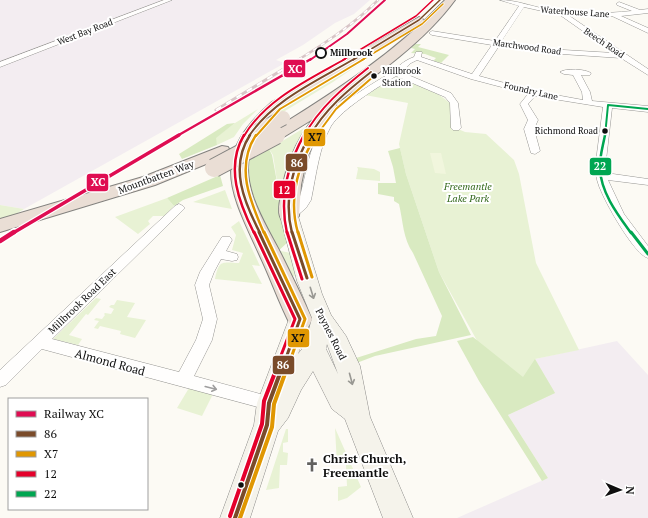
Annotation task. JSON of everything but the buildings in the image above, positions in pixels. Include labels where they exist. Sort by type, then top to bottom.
[{"type":"highway","points":[[311,319],[249,206],[241,178],[240,160],[242,151],[258,125],[277,105],[419,20],[440,0]]},
{"type":"highway","points":[[295,211],[289,199],[292,177],[304,143],[325,113],[355,83],[399,51],[450,0]]},
{"type":"highway","name":"Mountbatten Way","points":[[0,226],[106,195],[156,178],[222,151],[283,118],[353,74],[419,20]]},
{"type":"highway","name":"Mountbatten Way","points":[[0,240],[143,196],[214,168],[276,135],[355,83]]},
{"type":"street","name":"West Bay Road","points":[[0,65],[169,0]]},
{"type":"street","name":"Waterhouse Lane","points":[[503,0],[561,12],[614,15],[648,11]]},
{"type":"street","points":[[474,77],[521,3]]},
{"type":"street","points":[[619,4],[640,12]]},
{"type":"street","name":"Beech Road","points":[[561,12],[562,15],[648,73]]},
{"type":"street","points":[[614,15],[647,31]]},
{"type":"street","name":"Marchwood Road","points":[[432,33],[562,53],[622,56]]},
{"type":"street","name":"Foundry Lane","points":[[396,73],[408,61],[418,56],[474,77],[533,93],[588,103],[648,109]]},
{"type":"street","points":[[564,72],[587,73]]},
{"type":"street","points":[[575,72],[586,92],[588,103]]},
{"type":"street","points":[[295,211],[305,200],[318,147],[326,127],[334,116],[354,100],[396,73],[448,95],[454,103],[456,128]]},
{"type":"street","points":[[533,93],[524,104],[533,120],[533,123],[529,127],[535,151]]},
{"type":"street","points":[[608,105],[607,123],[600,169],[601,176],[611,200],[624,222],[648,254]]},
{"type":"street","points":[[601,176],[648,182]]},
{"type":"street","name":"Millbrook Road East","points":[[0,380],[159,221],[179,208]]},
{"type":"street","name":"Paynes Road","points":[[295,211],[298,253],[311,319],[334,336],[348,367],[353,386],[354,410],[398,518]]},
{"type":"street","points":[[183,381],[204,340],[210,319],[202,285],[226,240]]},
{"type":"street","points":[[218,254],[232,257]]},
{"type":"street","points":[[272,413],[314,350],[318,339],[311,319]]},
{"type":"street","points":[[235,518],[272,413],[311,319]]},
{"type":"street","name":"Almond Road","points":[[38,342],[183,381],[272,413]]},
{"type":"street","name":"Paynes Road","points":[[314,350],[341,401],[354,410]]},
{"type":"street","points":[[294,379],[307,377],[330,381]]},
{"type":"shaded area","points":[[0,0],[370,0],[354,14],[335,23],[303,45],[276,60],[285,63],[24,209],[0,205]]},
{"type":"shaded area","points":[[617,341],[648,375],[648,518],[457,518],[548,478],[508,415],[554,393],[535,359]]},
{"type":"green space","points":[[396,37],[386,46],[333,82],[270,120],[283,105]]},
{"type":"green space","points":[[415,44],[421,44],[418,47],[449,55],[441,63],[433,61],[436,58],[425,54],[411,53],[415,49],[411,48]]},
{"type":"green space","name":"Freemantle Lake Park","points":[[397,77],[438,94],[450,103],[456,128],[465,132],[486,134],[514,160],[519,174],[536,263],[579,350],[535,359],[555,393],[516,411],[439,272],[406,174],[399,144],[408,103],[365,95]]},
{"type":"green space","points":[[258,109],[243,124],[234,137],[217,145],[215,138],[235,123]]},
{"type":"green space","points":[[235,123],[216,138],[217,145],[182,159],[179,154],[227,124]]},
{"type":"green space","points":[[309,125],[284,226],[273,155],[269,149]]},
{"type":"green space","points":[[400,148],[406,174],[439,272],[471,335],[375,356],[354,364],[353,359],[416,339],[436,336],[442,316],[407,242],[399,204],[394,201],[394,197],[378,194],[378,183],[396,183],[388,151]]},
{"type":"green space","points":[[269,149],[272,155],[288,242],[276,253],[261,220],[253,197],[248,173],[248,161]]},
{"type":"green space","points":[[430,153],[441,153],[446,174],[435,173]]},
{"type":"green space","points":[[357,167],[374,169],[380,172],[380,181],[356,179]]},
{"type":"green space","points":[[220,175],[223,186],[183,200],[174,206],[167,198]]},
{"type":"green space","points":[[225,190],[232,209],[193,202]]},
{"type":"green space","points":[[167,198],[174,206],[164,216],[153,216],[148,221],[150,224],[138,234],[115,217]]},
{"type":"green space","points":[[0,205],[24,209],[8,219],[0,221]]},
{"type":"green space","points":[[239,221],[260,266],[252,265],[262,284],[215,279],[220,265],[228,262],[239,263],[243,253],[232,250],[236,235],[231,227]]},
{"type":"green space","points":[[281,251],[291,253],[295,276],[287,277],[277,257]]},
{"type":"green space","points":[[96,298],[101,299],[88,315],[86,314],[69,335],[82,339],[78,345],[53,339]]},
{"type":"green space","points":[[117,300],[135,303],[127,317],[146,320],[135,338],[120,334],[121,331],[100,326],[98,329],[94,328],[99,321],[94,320],[96,318],[102,319],[105,313],[111,314],[114,309],[109,307],[114,305]]},
{"type":"green space","points":[[473,337],[523,377],[535,359],[555,393],[508,415],[548,478],[542,481],[479,381],[457,341]]},
{"type":"green space","points":[[189,388],[213,394],[202,416],[177,408]]},
{"type":"green space","points":[[335,428],[361,487],[347,498],[338,501],[338,487],[347,486],[346,465],[337,465]]},
{"type":"green space","points":[[286,429],[288,429],[288,442],[283,443],[283,452],[288,453],[287,465],[280,465],[279,488],[266,490]]},
{"type":"railway","points":[[298,60],[340,32],[378,0]]},
{"type":"railway","points":[[216,110],[300,59]]},
{"type":"rail line","name":"XC","points":[[0,241],[132,162],[303,64],[347,34],[367,18],[385,0]]},
{"type":"transit line","name":"12","points":[[230,516],[262,424],[264,401],[295,319],[242,207],[235,180],[235,166],[239,144],[247,130],[274,101],[416,16],[433,0]]},
{"type":"transit line","name":"86","points":[[235,518],[267,425],[269,403],[300,319],[254,223],[244,198],[239,173],[240,160],[245,144],[259,123],[277,105],[419,20],[440,0]]},
{"type":"transit line","name":"X7","points":[[240,518],[272,427],[274,404],[305,319],[258,220],[251,201],[245,167],[247,152],[265,123],[280,109],[422,24],[443,4]]},
{"type":"transit line","name":"12","points":[[302,279],[285,223],[284,192],[288,171],[296,150],[306,131],[335,97],[368,68]]},
{"type":"transit line","name":"86","points":[[307,278],[294,238],[289,213],[289,191],[294,171],[301,151],[324,116],[355,85],[371,72]]},
{"type":"transit line","name":"X7","points":[[312,277],[297,231],[293,211],[294,194],[301,165],[316,135],[325,122],[348,97],[374,76]]},
{"type":"transit line","name":"22","points":[[648,109],[608,105],[600,169],[602,180],[611,202],[633,236],[648,254]]},
{"type":"place","name":"Millbrook","points":[[321,53]]},
{"type":"place","name":"Millbrook Station","points":[[374,76]]},
{"type":"place","name":"Richmond Road","points":[[605,131]]},
{"type":"place","name":"Christ Church, Freemantle","points":[[312,465]]}]
